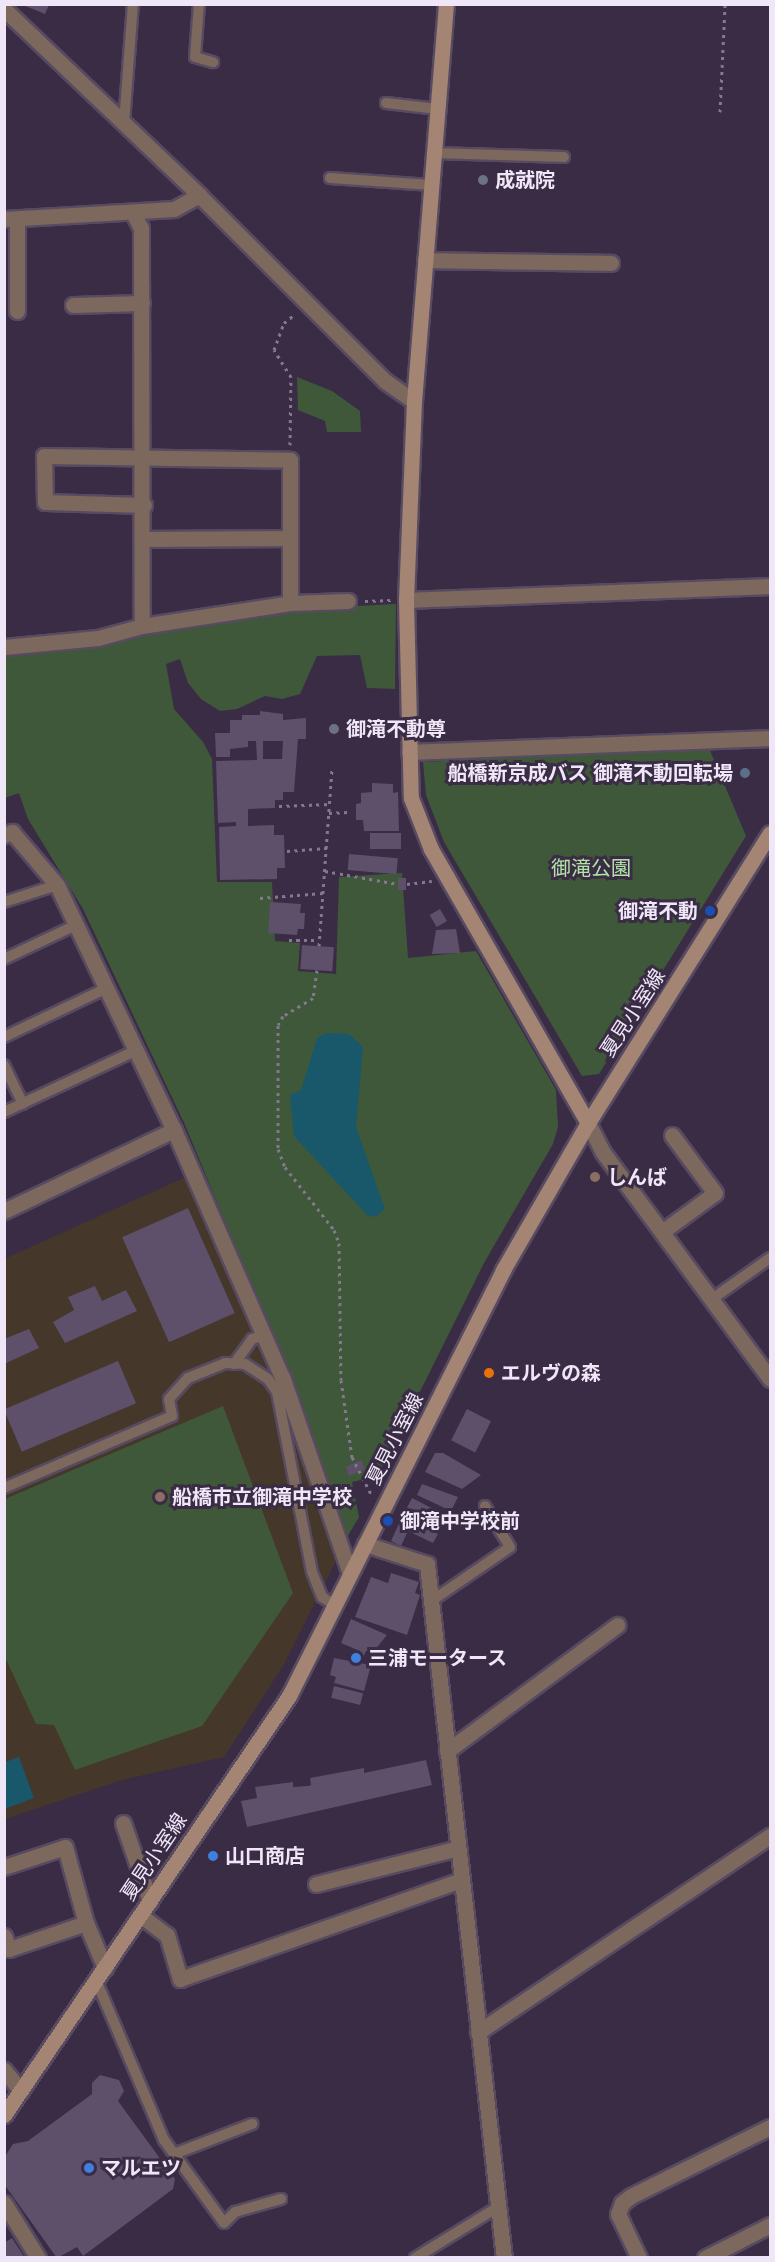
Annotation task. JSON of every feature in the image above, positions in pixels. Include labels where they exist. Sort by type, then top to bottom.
[{"type":"main road","points":[[446,4],[414,401],[406,600],[411,798],[423,832],[588,1123]]},
{"type":"main road","name":"夏見小室線","points":[[4,2115],[289,1696],[502,1270],[588,1123],[771,833]]},
{"type":"street","points":[[4,9],[200,195],[385,381],[414,401]]},
{"type":"street","points":[[17,311],[11,219],[133,213],[174,208],[200,195]]},
{"type":"street","points":[[133,213],[141,228],[144,458],[142,626]]},
{"type":"street","points":[[425,261],[610,263]]},
{"type":"street","points":[[73,305],[142,303]]},
{"type":"street","points":[[144,505],[45,502],[44,456],[290,460],[288,538],[290,603]]},
{"type":"street","points":[[143,539],[288,538]]},
{"type":"street","points":[[406,600],[771,586]]},
{"type":"street","points":[[4,647],[98,638],[142,626],[290,603],[348,601]]},
{"type":"street","points":[[409,752],[771,738]]},
{"type":"street","points":[[4,835],[12,831],[57,885],[78,924],[137,1050],[265,1335],[303,1430],[350,1574]]},
{"type":"street","points":[[588,1123],[602,1151],[712,1299],[765,1361],[771,1379]]},
{"type":"street","points":[[4,1211],[174,1130]]},
{"type":"street","points":[[663,1231],[715,1193],[672,1135]]},
{"type":"street","points":[[365,1544],[427,1564],[433,1600],[461,1880],[504,2258]]},
{"type":"street","points":[[447,1750],[617,1625]]},
{"type":"street","points":[[123,1823],[150,1900]]},
{"type":"street","points":[[478,2032],[771,1836]]},
{"type":"street","points":[[4,1867],[65,1847],[100,1974]]},
{"type":"street","points":[[316,1884],[458,1848]]},
{"type":"street","points":[[140,1915],[167,1935],[180,1979],[461,1880]]},
{"type":"street","points":[[4,1936],[9,1949],[86,1923]]},
{"type":"street","points":[[4,2070],[21,2091]]},
{"type":"street","points":[[639,2258],[618,2214],[622,2203],[771,2127]]},
{"type":"street","points":[[4,2203],[38,2258]]},
{"type":"street","points":[[705,2258],[771,2225]]},
{"type":"lane","points":[[124,123],[133,4]]},
{"type":"lane","points":[[199,4],[195,57],[213,62]]},
{"type":"lane","points":[[386,103],[438,109]]},
{"type":"lane","points":[[434,153],[564,157]]},
{"type":"lane","points":[[330,178],[431,185]]},
{"type":"lane","points":[[4,903],[57,885]]},
{"type":"lane","points":[[4,959],[78,924]]},
{"type":"lane","points":[[4,1037],[107,988]]},
{"type":"lane","points":[[4,1112],[137,1050]]},
{"type":"lane","points":[[4,1065],[23,1104]]},
{"type":"lane","points":[[712,1299],[771,1258]]},
{"type":"lane","points":[[234,1364],[252,1340],[265,1335]]},
{"type":"lane","points":[[4,1488],[172,1416],[169,1399],[188,1378],[225,1363],[245,1364],[268,1379],[277,1392],[312,1572],[322,1597],[335,1605]]},
{"type":"lane","points":[[433,1600],[510,1547],[485,1506]]},
{"type":"lane","points":[[100,1974],[158,2130],[224,2223],[236,2212],[281,2199]]},
{"type":"lane","points":[[174,2154],[252,2124]]},
{"type":"lane","points":[[415,2258],[498,2207]]},
{"type":"path","points":[[720,112],[725,4]]},
{"type":"path","points":[[290,460],[291,377],[274,350],[284,323],[308,303]]},
{"type":"path","points":[[348,601],[406,600]]},
{"type":"path","points":[[319,946],[332,769]]},
{"type":"path","points":[[279,806],[330,804]]},
{"type":"path","points":[[329,813],[348,812]]},
{"type":"path","points":[[287,851],[327,848]]},
{"type":"path","points":[[325,871],[398,884]]},
{"type":"path","points":[[407,884],[437,880]]},
{"type":"path","points":[[260,898],[323,893]]},
{"type":"path","points":[[289,940],[319,940]]},
{"type":"path","points":[[317,970],[313,998],[283,1016],[278,1024],[278,1149],[285,1167],[334,1230],[339,1243],[341,1380],[351,1457],[372,1496]]},
{"type":"shaded area","name":"船橋市立御滝中学校","points":[[188,1176],[254,1324],[296,1432],[336,1561],[283,1666],[224,1757],[122,1780],[5,1819],[4,1259]]},
{"type":"green space","points":[[297,377],[332,391],[360,411],[361,432],[327,432],[325,421],[298,410]]},
{"type":"green space","points":[[396,604],[395,689],[367,688],[360,655],[317,656],[300,694],[282,699],[265,696],[237,709],[220,711],[201,699],[188,683],[180,659],[166,664],[174,709],[203,742],[212,759],[217,882],[272,882],[275,941],[300,943],[298,971],[336,974],[339,877],[402,873],[408,958],[476,951],[556,1090],[558,1127],[553,1144],[484,1263],[378,1476],[352,1482],[359,1517],[343,1544],[289,1376],[185,1125],[83,909],[28,819],[19,793],[5,798],[5,651],[282,610]]},
{"type":"green space","name":"御滝公園","points":[[709,748],[746,836],[599,1074],[582,1076],[444,842],[426,795],[423,762]]},
{"type":"green space","points":[[223,1406],[293,1593],[202,1726],[75,1770],[54,1725],[36,1724],[5,1657],[5,1499]]},
{"type":"water","points":[[326,1033],[349,1034],[363,1047],[356,1127],[385,1209],[375,1217],[367,1215],[294,1136],[290,1095],[301,1090],[317,1038]]},
{"type":"water","points":[[19,1757],[34,1798],[5,1809],[5,1762]]},
{"type":"building","points":[[23,5],[49,5],[45,14]]},
{"type":"building","points":[[260,711],[283,714],[283,720],[306,718],[306,739],[298,739],[294,792],[283,792],[283,800],[275,800],[275,808],[248,809],[248,826],[274,825],[274,835],[284,835],[285,868],[277,868],[277,879],[220,880],[219,827],[236,826],[236,822],[218,823],[216,761],[257,760],[256,741],[248,741],[248,747],[230,749],[230,757],[216,757],[215,733],[230,733],[230,720],[242,720],[242,715],[260,715]],"holes":[[[263,741],[283,741],[282,759],[263,759]]]},
{"type":"building","points":[[372,783],[393,784],[393,793],[398,792],[399,831],[364,831],[363,820],[356,820],[356,804],[361,803],[361,793],[372,792]]},
{"type":"building","points":[[370,833],[401,833],[401,849],[370,849]]},
{"type":"building","points":[[349,854],[398,858],[396,874],[348,870]]},
{"type":"building","points":[[398,878],[406,878],[406,890],[398,890]]},
{"type":"building","points":[[270,902],[301,904],[300,913],[305,913],[304,929],[298,929],[297,935],[268,933]]},
{"type":"building","points":[[440,909],[447,921],[437,927],[430,915]]},
{"type":"building","points":[[456,929],[460,953],[432,954],[436,930]]},
{"type":"building","points":[[302,945],[334,947],[332,971],[300,969]]},
{"type":"building","points":[[188,1208],[235,1313],[169,1342],[122,1237]]},
{"type":"building","points":[[95,1286],[102,1301],[126,1290],[137,1311],[65,1343],[53,1322],[74,1310],[68,1297]]},
{"type":"building","points":[[29,1329],[39,1348],[4,1364],[4,1339]]},
{"type":"building","points":[[118,1361],[136,1403],[22,1452],[4,1409]]},
{"type":"building","points":[[467,1409],[491,1421],[475,1452],[451,1440]]},
{"type":"building","points":[[435,1453],[443,1453],[481,1475],[462,1489],[425,1472]]},
{"type":"building","points":[[361,1460],[365,1469],[350,1476],[345,1467]]},
{"type":"building","points":[[422,1484],[458,1497],[451,1511],[417,1495]]},
{"type":"building","points":[[412,1498],[446,1515],[438,1531],[404,1514]]},
{"type":"building","points":[[402,1517],[438,1534],[433,1543],[408,1531],[401,1546],[391,1541]]},
{"type":"building","points":[[391,1573],[419,1582],[415,1593],[420,1595],[407,1635],[355,1617],[371,1577],[388,1583]]},
{"type":"building","points":[[351,1619],[387,1635],[373,1652],[366,1651],[363,1658],[358,1656],[360,1651],[341,1643]]},
{"type":"building","points":[[334,1658],[371,1665],[364,1691],[334,1683],[336,1677],[330,1675]]},
{"type":"building","points":[[334,1686],[363,1693],[360,1705],[331,1698]]},
{"type":"building","points":[[426,1760],[432,1785],[247,1827],[241,1801],[257,1798],[255,1787],[293,1782],[293,1787],[308,1786],[311,1785],[310,1778],[364,1768],[364,1773]]},
{"type":"building","points":[[100,2075],[119,2080],[124,2091],[118,2101],[175,2179],[173,2189],[83,2256],[77,2247],[57,2258],[4,2184],[4,2158],[13,2144],[28,2141],[92,2094],[92,2083]]},
{"type":"building","points":[[12,2238],[25,2258],[4,2258],[4,2243]]},
{"type":"place","name":"成就院","points":[[483,180]]},
{"type":"place","name":"御滝不動尊","points":[[334,729]]},
{"type":"place","name":"船橋新京成バス 御滝不動回転場","points":[[745,773]]},
{"type":"place","name":"御滝不動","points":[[710,911]]},
{"type":"place","name":"しんば","points":[[595,1177]]},
{"type":"place","name":"エルヴの森","points":[[489,1373]]},
{"type":"place","name":"船橋市立御滝中学校","points":[[160,1497]]},
{"type":"place","name":"御滝中学校前","points":[[388,1521]]},
{"type":"place","name":"三浦モータース","points":[[356,1658]]},
{"type":"place","name":"山口商店","points":[[213,1856]]},
{"type":"place","name":"マルエツ","points":[[89,2168]]}]
